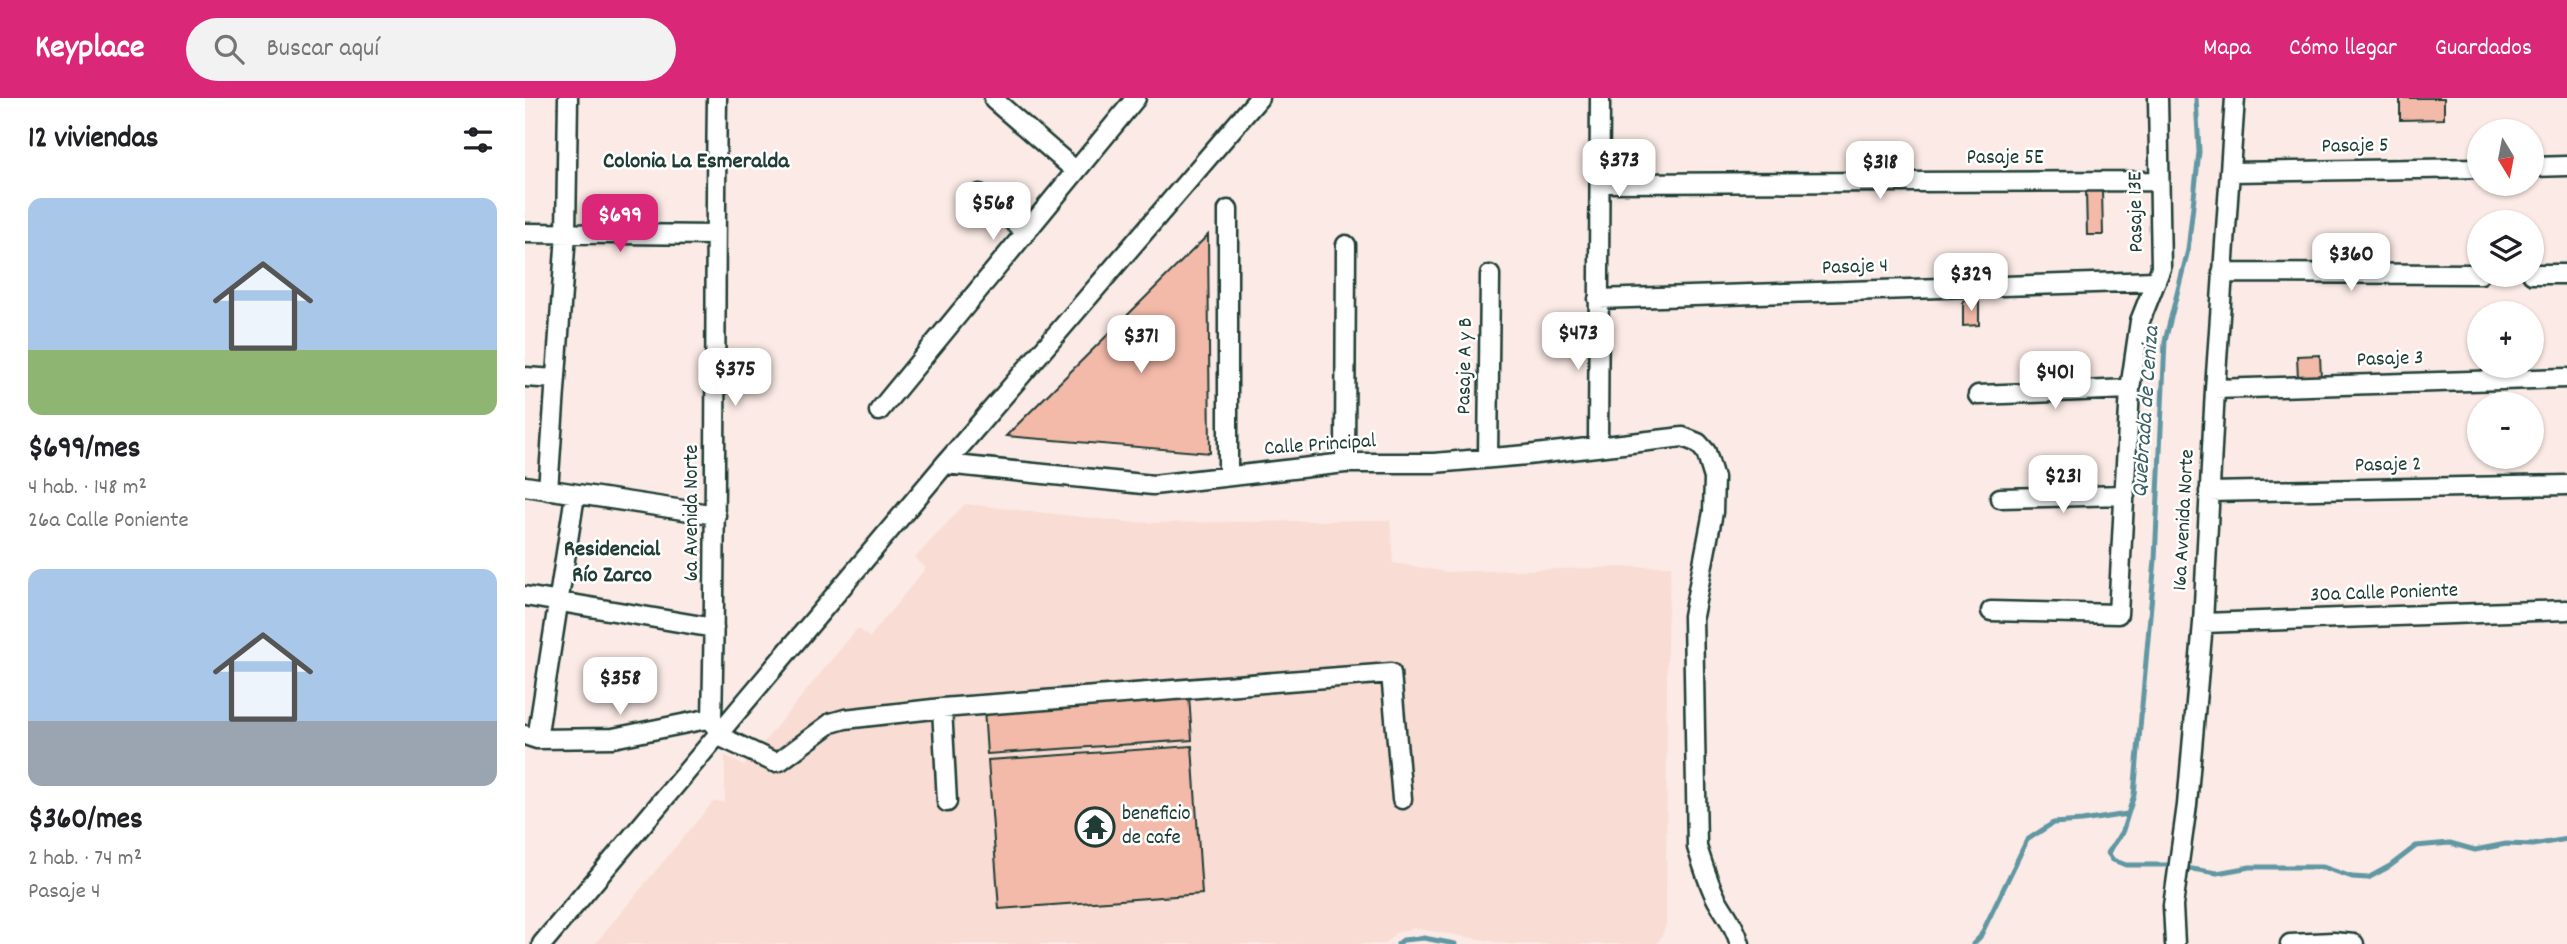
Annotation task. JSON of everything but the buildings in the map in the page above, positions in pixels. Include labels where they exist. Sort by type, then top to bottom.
[{"type":"street","points":[[548,490],[566,234],[568,98]]},
{"type":"street","name":"6a Avenida Norte","points":[[712,718],[716,515],[717,98]]},
{"type":"street","points":[[879,411],[1136,98]]},
{"type":"street","points":[[542,944],[945,464],[1259,98]]},
{"type":"street","points":[[1598,446],[1600,98]]},
{"type":"street","name":"Pasaje 13E","points":[[1991,611],[2119,614],[2130,389],[2140,321],[2161,268],[2158,98]]},
{"type":"street","name":"16a Avenida Norte","points":[[2175,944],[2175,891],[2182,853],[2203,623],[2222,273],[2235,98]]},
{"type":"street","points":[[994,100],[1076,172]]},
{"type":"street","points":[[2545,167],[2567,166]]},
{"type":"street","name":"Pasaje 5","points":[[2231,172],[2467,168]]},
{"type":"street","name":"Pasaje 5E","points":[[1600,183],[2159,181]]},
{"type":"street","points":[[980,194],[1026,232]]},
{"type":"street","points":[[1228,210],[1228,476]]},
{"type":"street","points":[[525,233],[715,235]]},
{"type":"street","points":[[1345,464],[1346,245]]},
{"type":"street","points":[[2222,273],[2467,274]]},
{"type":"street","points":[[2544,274],[2567,274]]},
{"type":"street","name":"Pasaje A y B","points":[[1488,458],[1490,275]]},
{"type":"street","name":"Pasaje 4","points":[[1598,299],[2156,281]]},
{"type":"street","points":[[525,377],[556,379]]},
{"type":"street","name":"Pasaje 3","points":[[2215,389],[2567,378]]},
{"type":"street","points":[[1978,396],[2130,389]]},
{"type":"street","name":"Calle Principal","points":[[945,464],[1153,485],[1345,464],[1434,463],[1683,437],[1698,443],[1706,452],[1714,478],[1713,512],[1693,616],[1697,847],[1710,884],[1734,926],[1740,944]]},
{"type":"street","name":"Pasaje 2","points":[[2209,492],[2567,485]]},
{"type":"street","points":[[525,486],[716,515]]},
{"type":"street","points":[[575,495],[558,601],[531,737],[613,738],[712,718],[719,736],[774,762],[780,761],[837,721],[942,708],[1391,673],[1402,799]]},
{"type":"street","points":[[2000,498],[2125,495]]},
{"type":"street","points":[[525,596],[714,628]]},
{"type":"street","name":"30a Calle Poniente","points":[[2203,623],[2567,610]]},
{"type":"street","points":[[942,708],[947,802]]},
{"type":"street","points":[[2290,944],[2354,944]]},
{"type":"shaded area","points":[[965,504],[1124,522],[1390,520],[1393,563],[1446,572],[1671,566],[1667,626],[1666,924],[1661,938],[1656,944],[1509,944],[1414,928],[1395,933],[1385,944],[595,944],[713,802],[725,802],[725,755],[744,766],[858,628],[869,638],[926,568],[915,558]]},
{"type":"waterway","name":"Quebrada de Ceniza","points":[[2196,98],[2199,152],[2188,250],[2165,341],[2155,560],[2134,795],[2122,833],[2108,853],[2113,860],[2126,865],[2167,865],[2217,873],[2250,867],[2323,867],[2352,877],[2368,878],[2390,866],[2416,846],[2450,843],[2475,850],[2506,844],[2533,845],[2567,839]]},
{"type":"waterway","points":[[1973,944],[1980,937],[2027,840],[2053,823],[2127,814]]},
{"type":"waterway","points":[[1398,944],[1403,940],[1424,938],[1455,944]]},
{"type":"place","name":"beneficio de cafe","points":[[1095,827]]},
{"type":"district","name":"Colonia La Esmeralda","points":[[696,162]]},
{"type":"district","name":"Residencial Río Zarco","points":[[612,563]]}]
